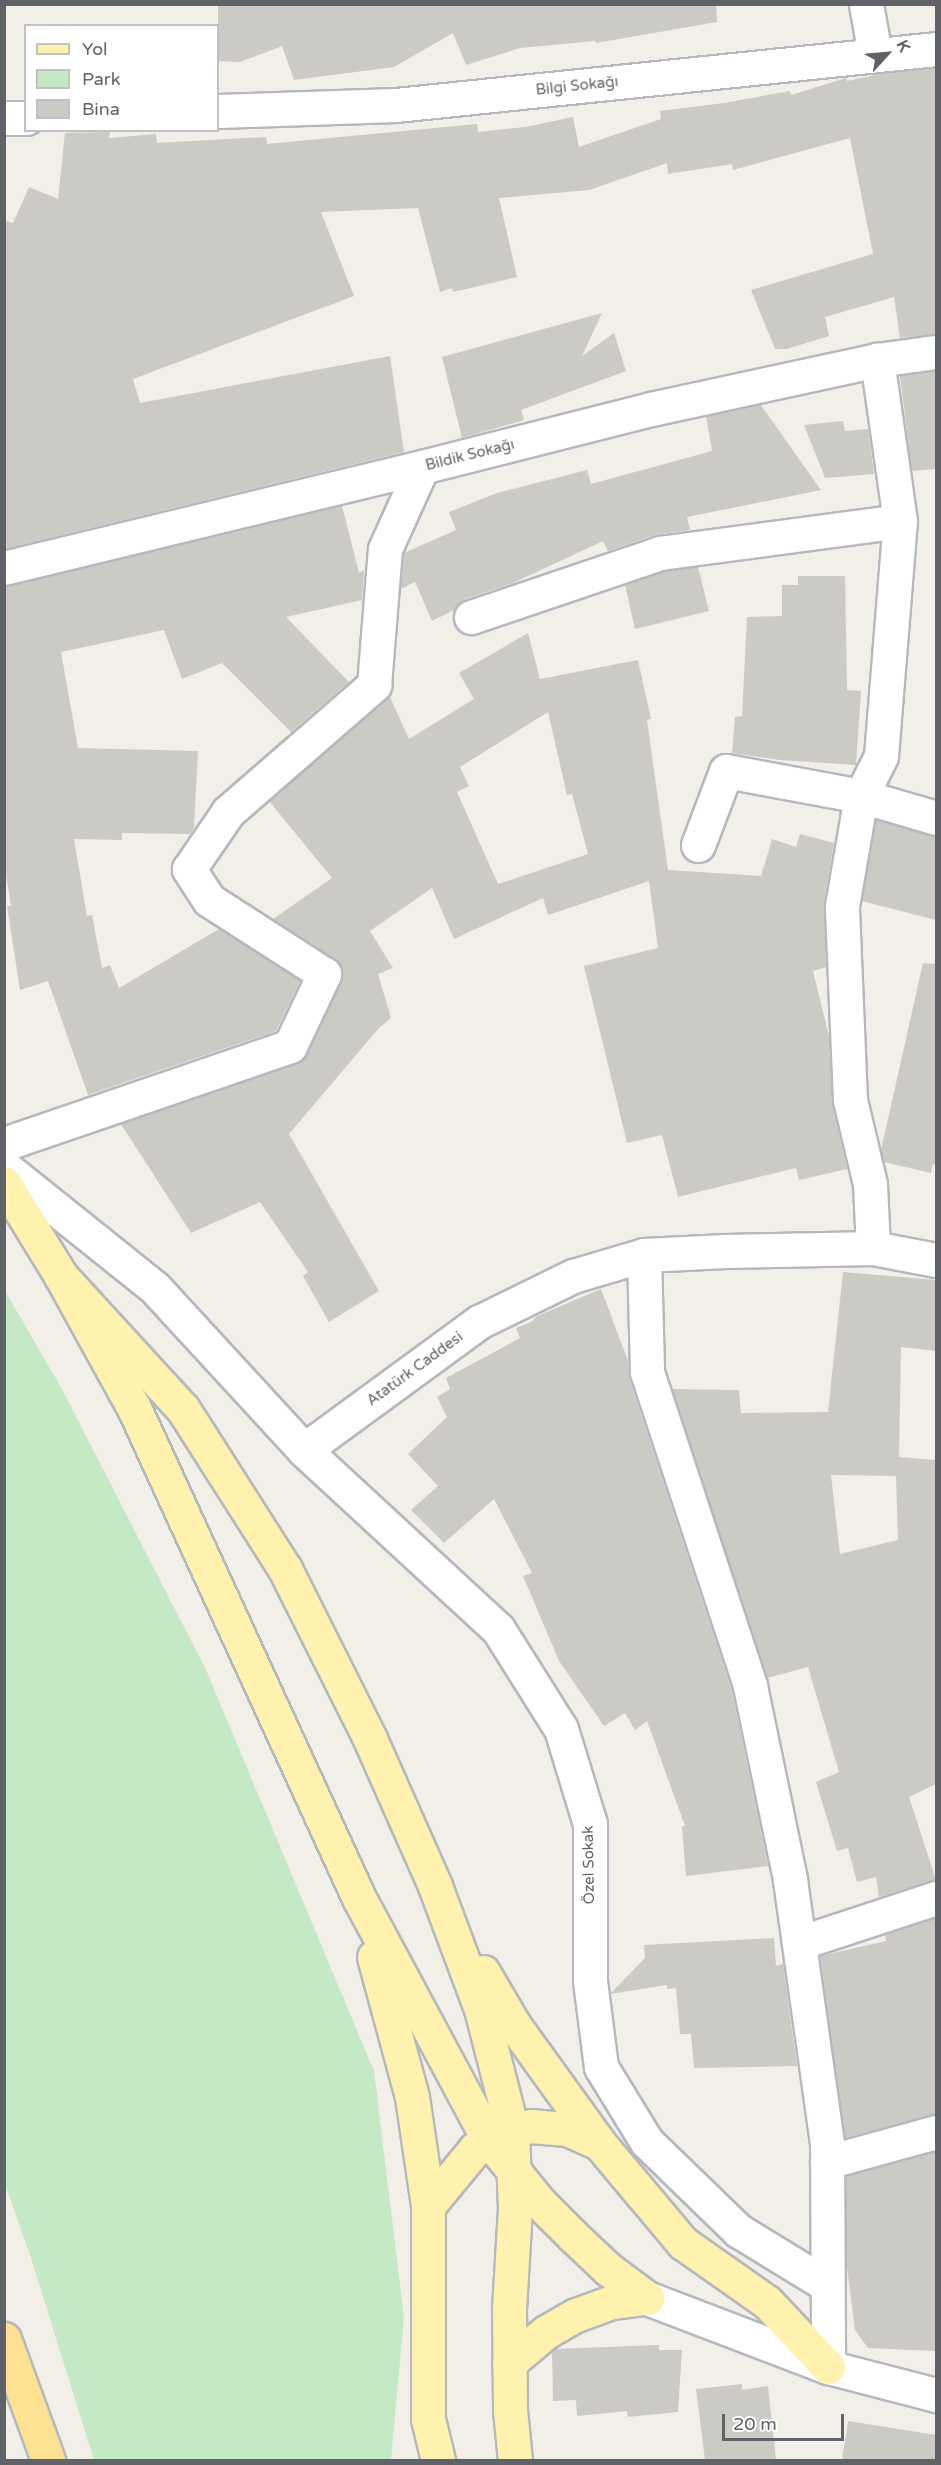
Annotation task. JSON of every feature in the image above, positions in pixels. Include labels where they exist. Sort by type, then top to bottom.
[{"type":"highway","points":[[4,2339],[48,2460]]},
{"type":"main road","points":[[4,1183],[61,1276],[134,1408],[359,1898],[500,2134]]},
{"type":"main road","points":[[61,1276],[183,1409],[285,1569],[370,1739],[435,1886],[482,2009],[500,2134],[513,2171],[509,2362],[510,2410],[515,2460]]},
{"type":"main road","points":[[435,1886],[514,2025],[599,2143],[683,2242],[767,2302],[828,2367]]},
{"type":"main road","points":[[359,1898],[412,2097],[429,2206],[428,2419],[438,2460]]},
{"type":"main road","points":[[429,2206],[475,2148],[500,2134],[531,2126],[567,2129],[599,2143]]},
{"type":"main road","points":[[513,2171],[573,2236],[608,2269],[646,2298]]},
{"type":"main road","points":[[509,2362],[546,2332],[576,2315],[612,2302],[646,2298]]},
{"type":"street","points":[[866,4],[875,54]]},
{"type":"street","name":"Bilgi Sokağı","points":[[219,111],[396,105],[936,49]]},
{"type":"street","points":[[4,118],[24,118]]},
{"type":"street","name":"Bildik Sokağı","points":[[4,568],[651,409],[877,360],[936,352]]},
{"type":"street","points":[[873,1248],[870,1184],[850,1100],[842,906],[861,796],[881,756],[900,521],[877,360]]},
{"type":"street","points":[[4,1144],[290,1046],[324,974],[209,900],[189,869],[228,812],[374,685],[385,549],[422,467]]},
{"type":"street","points":[[471,617],[660,553],[900,521]]},
{"type":"street","points":[[698,845],[726,771],[861,796],[936,818]]},
{"type":"street","points":[[4,1167],[154,1288],[303,1450]]},
{"type":"street","name":"Atatürk Caddesi","points":[[303,1450],[478,1322],[573,1276],[644,1255],[873,1248],[936,1260]]},
{"type":"street","points":[[644,1255],[647,1372],[750,1686],[790,1880],[827,2143],[828,2367]]},
{"type":"street","name":"Özel Sokak","points":[[303,1450],[498,1629],[561,1729],[590,1824],[590,1981],[601,2067],[647,2142],[739,2231],[827,2285]]},
{"type":"street","points":[[799,1943],[936,1898]]},
{"type":"street","points":[[827,2162],[936,2132]]},
{"type":"street","points":[[646,2298],[828,2367],[936,2395]]},
{"type":"green space","points":[[4,1289],[63,1391],[206,1670],[374,2071],[404,2317],[391,2460],[94,2460],[31,2258],[5,2184]]},
{"type":"building","points":[[218,4],[716,4],[717,22],[596,43],[595,41],[520,48],[466,65],[453,33],[394,67],[294,80],[282,46],[240,62],[219,61]]},
{"type":"building","points":[[936,68],[936,334],[900,338],[894,297],[825,317],[829,336],[787,349],[775,349],[751,290],[873,254],[850,138],[733,170],[732,164],[668,174],[667,163],[589,190],[499,198],[517,277],[453,292],[452,288],[440,292],[418,208],[321,212],[354,296],[133,379],[140,403],[390,356],[404,452],[4,549],[4,220],[13,223],[29,187],[58,199],[65,133],[110,132],[109,138],[156,134],[157,143],[266,137],[267,144],[477,124],[478,132],[525,127],[573,117],[579,147],[661,119],[660,111],[724,103],[790,91],[791,95],[846,78],[847,81],[885,73]]},
{"type":"building","points":[[602,313],[582,356],[614,333],[626,371],[521,410],[524,420],[462,438],[442,357]]},
{"type":"building","points":[[936,371],[936,469],[912,471],[900,376]]},
{"type":"building","points":[[760,404],[821,490],[687,517],[690,530],[654,535],[608,551],[603,541],[513,583],[465,599],[454,610],[432,621],[415,582],[401,589],[404,553],[456,530],[449,512],[497,493],[587,470],[591,484],[712,451],[706,416]]},
{"type":"building","points":[[843,421],[845,431],[868,429],[874,474],[825,478],[804,425]]},
{"type":"building","points":[[342,506],[359,573],[364,570],[362,600],[286,617],[349,682],[291,732],[222,663],[182,679],[164,630],[61,652],[78,748],[198,751],[194,828],[190,834],[122,833],[122,840],[74,839],[87,916],[92,915],[102,968],[110,965],[119,988],[219,929],[300,981],[276,1031],[88,1095],[48,981],[20,990],[7,906],[11,906],[4,862],[4,586]]},
{"type":"building","points":[[698,567],[709,611],[635,629],[625,585],[664,571]]},
{"type":"building","points":[[798,576],[845,576],[847,690],[861,691],[856,765],[780,760],[732,753],[735,717],[742,716],[747,617],[782,616],[782,585],[798,585]]},
{"type":"building","points":[[528,633],[540,679],[638,660],[651,719],[647,720],[668,870],[761,876],[772,839],[796,847],[800,834],[834,843],[824,903],[826,967],[813,971],[829,1036],[832,1104],[847,1169],[799,1180],[796,1168],[678,1197],[662,1135],[627,1143],[584,966],[658,948],[649,881],[548,915],[543,898],[454,939],[432,888],[370,931],[393,968],[378,974],[391,1018],[379,1028],[289,1134],[379,1291],[329,1322],[303,1276],[308,1272],[260,1202],[191,1233],[121,1124],[303,1060],[341,982],[343,973],[334,958],[273,919],[332,878],[269,801],[389,695],[409,739],[474,699],[459,673]],"holes":[[[548,712],[567,795],[572,794],[588,854],[498,884],[457,792],[469,786],[460,767]]]},
{"type":"building","points":[[876,820],[936,836],[936,920],[862,901]]},
{"type":"building","points":[[923,963],[936,964],[936,1165],[933,1164],[931,1173],[884,1162],[881,1150]]},
{"type":"building","points":[[843,1272],[936,1280],[936,1351],[901,1347],[899,1457],[936,1460],[936,1784],[909,1797],[936,1880],[879,1897],[876,1877],[857,1882],[848,1848],[837,1851],[816,1782],[839,1772],[808,1667],[767,1678],[672,1389],[739,1390],[741,1413],[828,1412]],"holes":[[[831,1475],[896,1476],[898,1540],[840,1554]]]},
{"type":"building","points":[[601,1289],[628,1361],[629,1378],[732,1691],[768,1866],[686,1876],[682,1826],[685,1826],[647,1721],[635,1730],[625,1713],[604,1726],[559,1661],[523,1576],[532,1573],[494,1499],[444,1543],[411,1510],[438,1486],[408,1454],[447,1417],[437,1397],[450,1389],[446,1378],[520,1338],[516,1328],[531,1322],[537,1316]]},
{"type":"building","points":[[936,1918],[936,2114],[845,2138],[820,1956],[886,1941],[885,1934]]},
{"type":"building","points":[[774,1938],[776,1966],[783,1964],[797,2066],[694,2068],[691,2034],[680,2034],[676,1988],[667,1989],[667,1985],[610,1994],[645,1958],[644,1945]]},
{"type":"building","points":[[936,2151],[936,2351],[868,2348],[855,2330],[846,2259],[846,2176]]},
{"type":"building","points":[[659,2345],[659,2350],[682,2350],[678,2412],[628,2417],[627,2411],[577,2416],[576,2400],[553,2401],[552,2352],[555,2349]]},
{"type":"building","points":[[742,2384],[742,2390],[768,2386],[776,2460],[705,2460],[696,2389]]},
{"type":"building","points":[[848,2421],[936,2435],[936,2460],[842,2460]]}]
